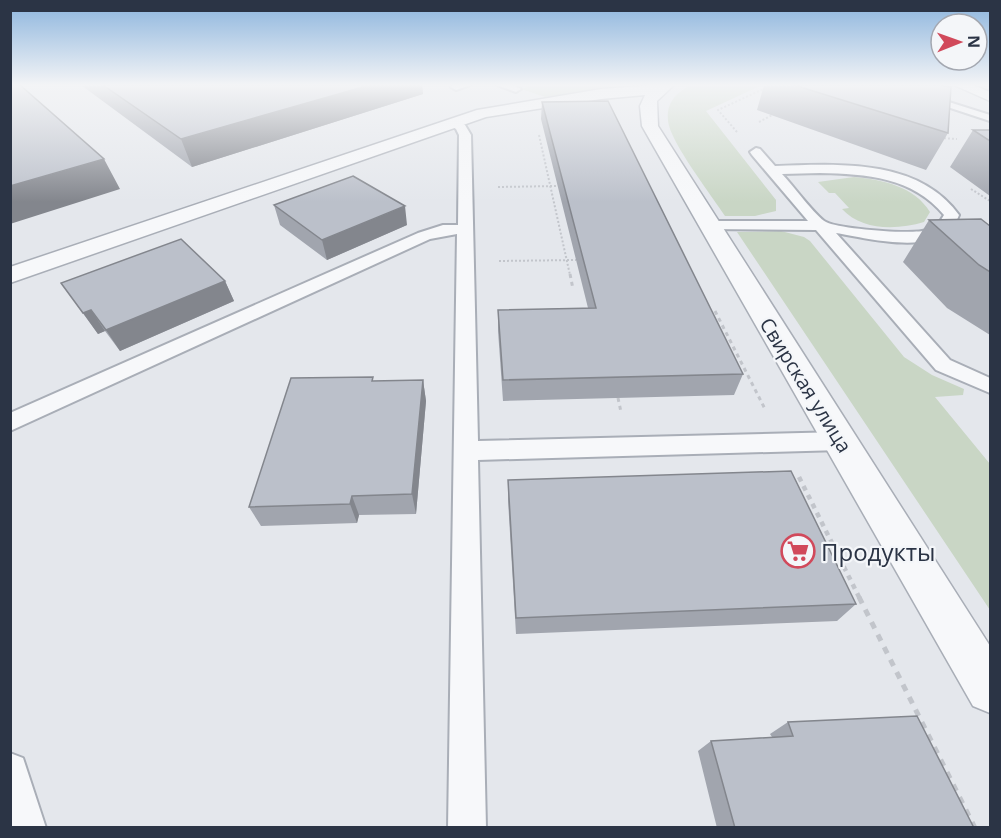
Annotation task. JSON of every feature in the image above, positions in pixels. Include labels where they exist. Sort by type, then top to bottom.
[{"type":"street","points":[[10,276],[450,124]]},
{"type":"street","name":"Свирская улица","points":[[650,124],[990,689]]},
{"type":"lane","points":[[455,124],[461,127],[465,135],[467,828]]},
{"type":"lane","points":[[756,152],[942,365],[990,386]]},
{"type":"lane","points":[[709,226],[819,226],[887,237],[915,238],[941,232],[949,226],[952,215],[945,204],[931,193],[889,175],[845,169],[773,170]]},
{"type":"lane","points":[[10,423],[424,236],[442,230],[466,229]]},
{"type":"lane","points":[[466,451],[841,441]]},
{"type":"lane","points":[[10,771],[27,828]]},
{"type":"path","points":[[731,124],[756,152]]},
{"type":"path","points":[[538,127],[573,289]]},
{"type":"path","points":[[465,188],[557,186]]},
{"type":"path","points":[[466,262],[576,260]]},
{"type":"green space","points":[[669,124],[716,124],[776,200],[776,211],[755,216],[725,216],[692,169]]},
{"type":"green space","points":[[854,177],[876,180],[907,190],[930,212],[924,222],[914,225],[880,227],[859,221],[842,209],[849,208],[835,193],[829,193],[818,182]]},
{"type":"green space","points":[[781,231],[804,237],[810,241],[904,357],[932,375],[964,389],[963,395],[935,397],[990,464],[990,610],[737,232]]},
{"type":"building","points":[[10,124],[64,124],[104,159],[10,186]]},
{"type":"building","points":[[159,124],[233,124],[181,139]]},
{"type":"building","points":[[548,124],[619,124],[743,374],[503,380],[498,310],[596,308]]},
{"type":"building","points":[[919,124],[949,124],[948,133]]},
{"type":"building","points":[[973,130],[990,130],[990,141]]},
{"type":"building","points":[[353,176],[405,206],[322,240],[274,205]]},
{"type":"building","points":[[981,219],[990,226],[990,272],[979,265],[929,220]]},
{"type":"building","points":[[181,239],[225,281],[106,330],[91,310],[83,313],[61,283]]},
{"type":"building","points":[[373,377],[372,381],[423,380],[412,494],[352,496],[350,504],[249,507],[291,378]]},
{"type":"building","points":[[791,471],[856,604],[516,618],[508,480]]},
{"type":"building","points":[[917,716],[974,828],[735,828],[711,741],[793,736],[788,722]]},
{"type":"place","name":"Продукты","points":[[798,551]]}]
